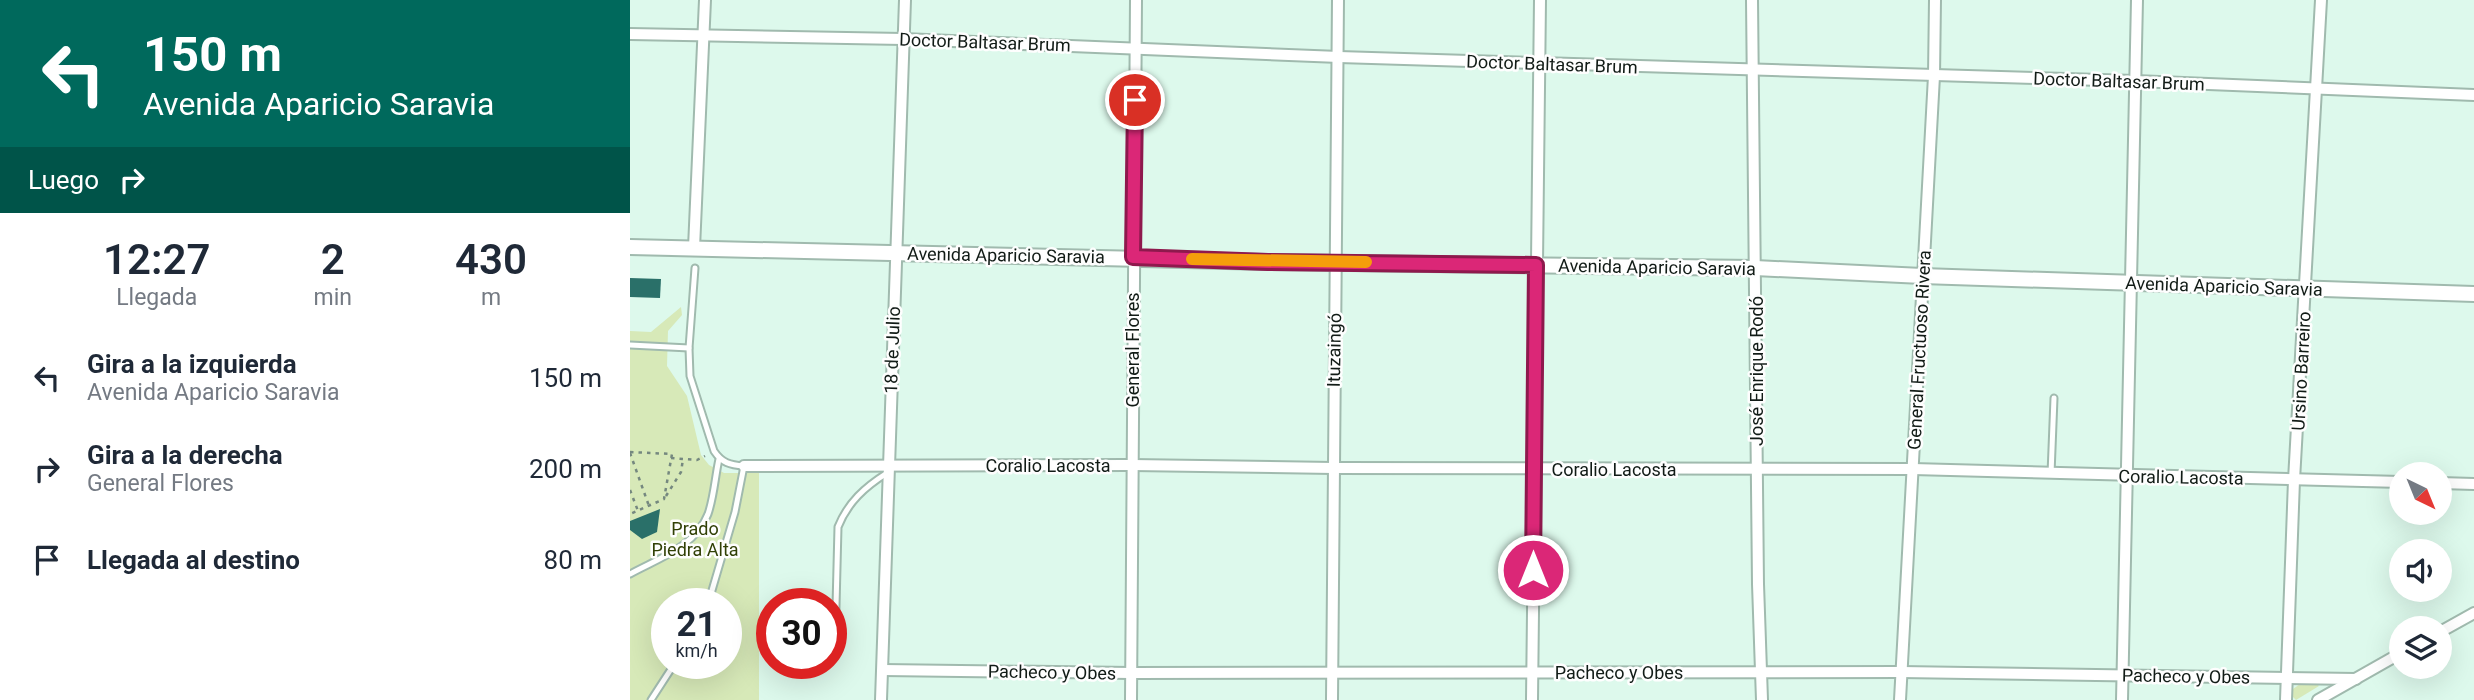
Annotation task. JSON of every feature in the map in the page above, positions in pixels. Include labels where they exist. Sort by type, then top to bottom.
[{"type":"street","points":[[694,248],[705,0]]},
{"type":"street","name":"18 de Julio","points":[[881,700],[905,0]]},
{"type":"street","name":"General Flores","points":[[1131,700],[1136,0]]},
{"type":"street","name":"Ituzaingó","points":[[1332,700],[1338,0]]},
{"type":"street","points":[[1532,700],[1540,0]]},
{"type":"street","name":"José Enrique Rodó","points":[[1752,0],[1756,469],[1762,700]]},
{"type":"street","name":"General Fructuoso Rivera","points":[[1900,700],[1936,0]]},
{"type":"street","points":[[2122,700],[2137,0]]},
{"type":"street","name":"Ursino Barreiro","points":[[2286,700],[2294,480],[2321,0]]},
{"type":"street","name":"Doctor Baltasar Brum","points":[[630,34],[903,39],[1339,57],[2135,81],[2474,95]]},
{"type":"street","name":"Avenida Aparicio Saravia","points":[[630,247],[1755,268],[2474,294]]},
{"type":"street","name":"Coralio Lacosta","points":[[744,466],[1913,469],[2389,482]]},
{"type":"street","points":[[2452,483],[2474,484]]},
{"type":"street","points":[[2452,625],[2474,613]]},
{"type":"street","points":[[2318,700],[2389,660]]},
{"type":"street","name":"Pacheco y Obes","points":[[883,670],[1131,673],[1901,672],[2356,678]]},
{"type":"lane","points":[[695,268],[689,348],[690,376],[714,451],[719,459],[734,466],[744,466],[735,512],[713,588]]},
{"type":"lane","points":[[630,345],[689,348]]},
{"type":"lane","points":[[2051,474],[2054,398]]},
{"type":"lane","points":[[630,574],[672,553],[699,530],[708,514],[719,459]]},
{"type":"lane","points":[[836,588],[838,527],[844,512],[864,488],[887,468]]},
{"type":"lane","points":[[650,700],[664,679]]},
{"type":"path","points":[[671,458],[701,459],[714,451]]},
{"type":"path","points":[[650,506],[630,453],[671,454],[664,499]]},
{"type":"path","points":[[630,514],[664,499],[681,472],[683,459]]},
{"type":"path","points":[[630,490],[638,511]]},
{"type":"green space","name":"Prado Piedra Alta","points":[[681,307],[682,315],[668,331],[667,366],[687,396],[701,455],[709,465],[724,473],[759,473],[756,679],[759,679],[759,700],[630,700],[630,331],[651,332]]},
{"type":"green space","points":[[2300,684],[2319,686],[2296,700],[2293,697],[2293,689]]},
{"type":"building","points":[[630,278],[661,279],[660,298],[630,297]]},
{"type":"building","points":[[660,509],[657,532],[642,539],[630,530],[630,521]]},
{"type":"slow traffic","points":[[1192,259],[1366,262]]},
{"type":"route","points":[[1135,100],[1133,257],[1268,262],[1536,265],[1533,570]]}]
